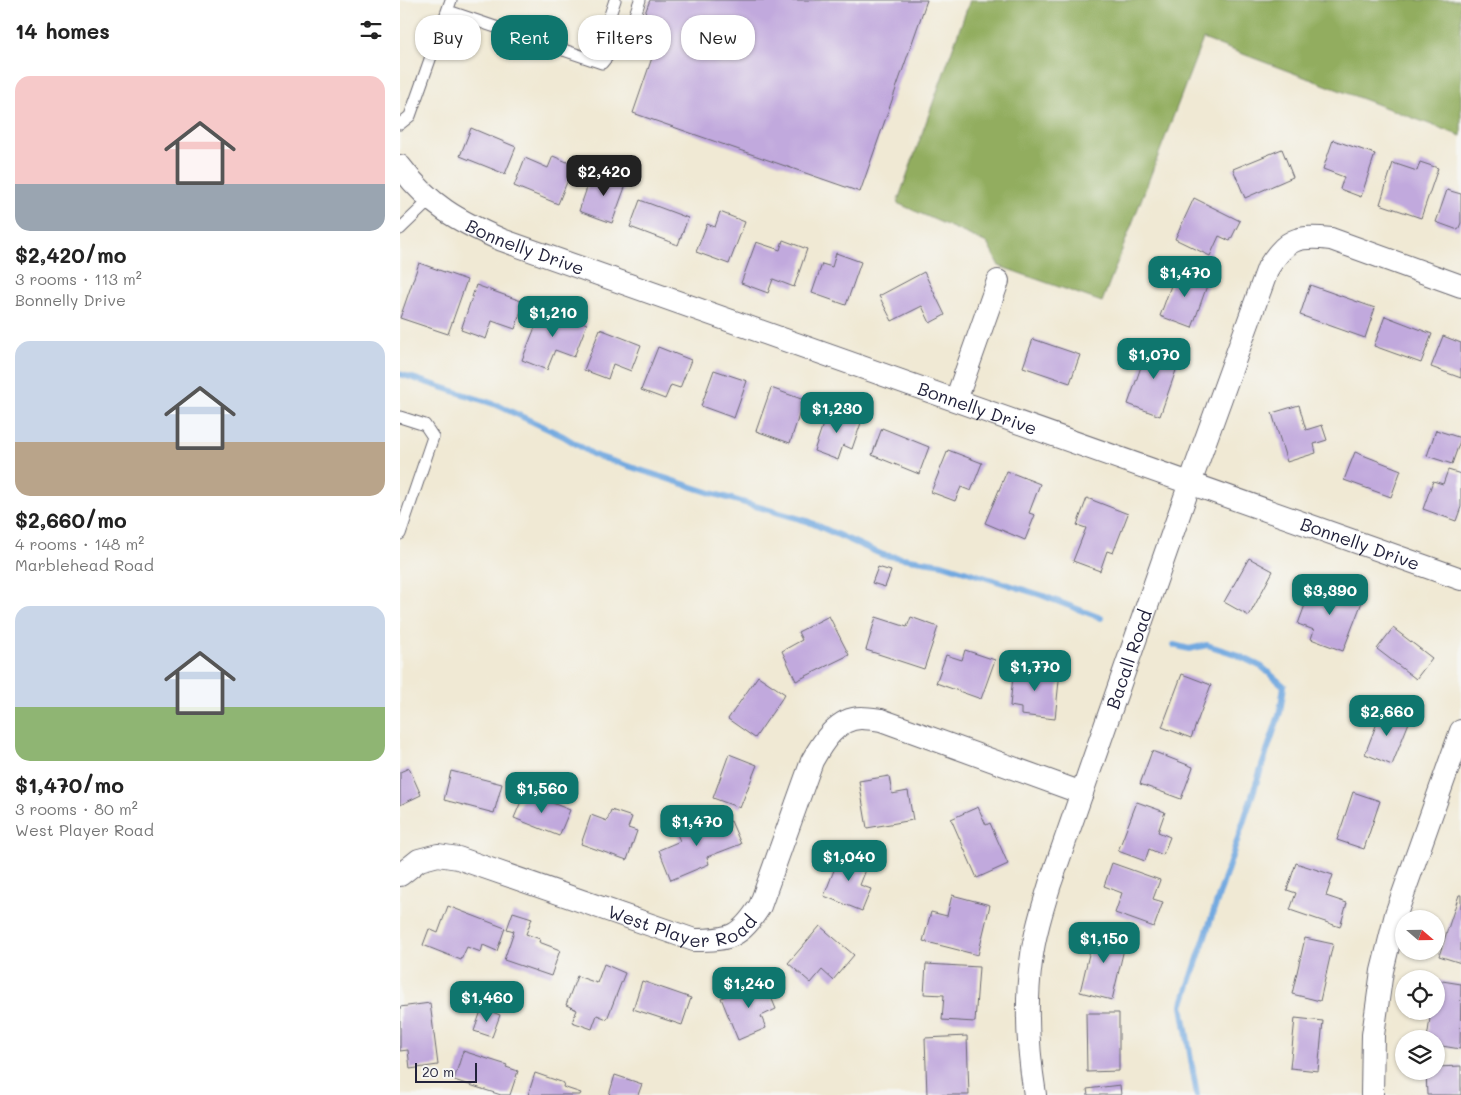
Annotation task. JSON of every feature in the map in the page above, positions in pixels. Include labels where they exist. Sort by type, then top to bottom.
[{"type":"street","name":"Bonnelly Drive","points":[[400,166],[414,185],[448,214],[465,224],[502,240],[1461,579]]},
{"type":"street","name":"Bacall Road","points":[[1036,1095],[1029,1062],[1027,1011],[1031,962],[1038,925],[1050,884],[1190,483],[1268,268],[1278,253],[1293,241],[1311,237],[1330,239],[1461,286]]},
{"type":"street","points":[[956,400],[998,281]]},
{"type":"street","name":"West Player Road","points":[[400,875],[418,860],[438,855],[458,858],[694,940],[718,940],[735,935],[742,930],[760,906],[812,761],[825,740],[843,723],[859,718],[881,720],[1082,793]]},
{"type":"street","points":[[1372,1095],[1373,1034],[1382,971],[1396,914],[1461,731]]},
{"type":"lane","points":[[602,64],[604,33],[615,0]]},
{"type":"lane","points":[[602,64],[630,29],[640,0]]},
{"type":"lane","points":[[400,124],[410,116],[449,5],[602,64]]},
{"type":"lane","points":[[400,229],[430,200]]},
{"type":"lane","points":[[400,417],[426,425],[433,437],[400,534]]},
{"type":"green space","points":[[970,0],[1461,0],[1461,136],[1203,39],[1102,302],[999,266],[987,243],[897,203]]},
{"type":"building","points":[[650,0],[927,0],[860,192],[633,113],[651,60],[671,60],[671,15],[651,15],[645,13]]},
{"type":"building","points":[[471,128],[516,147],[505,174],[460,156]]},
{"type":"building","points":[[1333,140],[1375,154],[1361,197],[1340,189],[1344,177],[1323,169]]},
{"type":"building","points":[[1282,149],[1293,177],[1245,198],[1233,169]]},
{"type":"building","points":[[553,156],[574,165],[558,204],[514,186],[525,158],[548,168]]},
{"type":"building","points":[[1420,162],[1438,168],[1421,218],[1380,204],[1393,163],[1417,171]]},
{"type":"building","points":[[605,170],[628,179],[612,223],[579,211],[589,182],[599,185]]},
{"type":"building","points":[[1447,190],[1461,194],[1461,223],[1458,230],[1436,222]]},
{"type":"building","points":[[1194,198],[1240,221],[1230,241],[1219,236],[1210,256],[1175,239]]},
{"type":"building","points":[[640,200],[688,218],[678,245],[630,227]]},
{"type":"building","points":[[720,212],[745,222],[729,264],[696,252],[707,224],[715,227]]},
{"type":"building","points":[[783,240],[807,249],[794,287],[773,279],[768,293],[741,283],[756,242],[780,250]]},
{"type":"building","points":[[836,253],[861,262],[846,305],[812,293],[822,264],[832,267]]},
{"type":"building","points":[[419,263],[467,280],[448,334],[400,318]]},
{"type":"building","points":[[1177,269],[1209,280],[1192,328],[1160,316]]},
{"type":"building","points":[[924,272],[945,315],[930,323],[922,306],[892,321],[879,296]]},
{"type":"building","points":[[476,285],[524,302],[515,329],[492,321],[486,339],[461,330]]},
{"type":"building","points":[[1310,285],[1375,308],[1365,338],[1300,315]]},
{"type":"building","points":[[543,307],[587,324],[574,357],[555,350],[547,370],[522,360]]},
{"type":"building","points":[[1385,316],[1432,334],[1421,363],[1374,346]]},
{"type":"building","points":[[600,329],[641,345],[631,371],[613,364],[608,379],[584,370]]},
{"type":"building","points":[[1443,336],[1461,343],[1461,378],[1431,367]]},
{"type":"building","points":[[1033,339],[1080,355],[1070,383],[1023,367]]},
{"type":"building","points":[[1149,344],[1181,356],[1160,416],[1128,404]]},
{"type":"building","points":[[658,347],[691,360],[680,388],[671,385],[665,399],[641,390]]},
{"type":"building","points":[[714,370],[747,381],[734,418],[701,406]]},
{"type":"building","points":[[771,388],[804,400],[790,443],[756,431]]},
{"type":"building","points":[[1299,405],[1306,430],[1322,425],[1327,440],[1314,444],[1316,453],[1287,462],[1272,413]]},
{"type":"building","points":[[828,409],[862,420],[852,449],[843,445],[838,460],[814,451]]},
{"type":"building","points":[[882,428],[929,447],[919,474],[872,455]]},
{"type":"building","points":[[1436,430],[1461,438],[1452,464],[1427,456]]},
{"type":"building","points":[[948,450],[982,463],[971,491],[961,487],[955,501],[931,492]]},
{"type":"building","points":[[1355,452],[1401,470],[1391,497],[1344,480]]},
{"type":"building","points":[[1448,470],[1461,474],[1461,507],[1456,521],[1423,509],[1433,481],[1443,484]]},
{"type":"building","points":[[1007,471],[1040,484],[1029,513],[1035,515],[1025,540],[985,523]]},
{"type":"building","points":[[1087,498],[1128,514],[1113,553],[1107,551],[1100,571],[1073,561],[1086,528],[1077,525]]},
{"type":"building","points":[[1249,558],[1273,571],[1249,616],[1224,602]]},
{"type":"building","points":[[878,567],[891,571],[885,587],[872,583]]},
{"type":"building","points":[[1313,583],[1362,602],[1343,651],[1311,639],[1314,630],[1298,624]]},
{"type":"building","points":[[829,616],[849,655],[796,681],[782,651],[802,640],[798,632]]},
{"type":"building","points":[[876,617],[907,627],[911,617],[938,627],[924,669],[866,650]]},
{"type":"building","points":[[1393,628],[1432,658],[1416,679],[1377,649]]},
{"type":"building","points":[[965,650],[995,660],[981,699],[936,683],[946,655],[962,660]]},
{"type":"building","points":[[1014,666],[1060,671],[1055,719],[1021,715],[1021,708],[1010,706]]},
{"type":"building","points":[[1182,674],[1211,685],[1191,738],[1162,727]]},
{"type":"building","points":[[758,676],[785,694],[755,738],[728,719]]},
{"type":"building","points":[[1382,710],[1410,720],[1392,765],[1365,754]]},
{"type":"building","points":[[1152,751],[1193,767],[1181,799],[1140,784]]},
{"type":"building","points":[[729,754],[757,765],[740,808],[713,798]]},
{"type":"building","points":[[409,768],[421,795],[400,805],[400,772]]},
{"type":"building","points":[[451,771],[502,784],[494,813],[444,800]]},
{"type":"building","points":[[889,776],[892,794],[908,791],[913,820],[867,828],[859,781]]},
{"type":"building","points":[[525,792],[570,810],[559,836],[514,818]]},
{"type":"building","points":[[1353,792],[1380,801],[1364,849],[1337,840]]},
{"type":"building","points":[[1137,802],[1165,812],[1158,832],[1170,837],[1163,855],[1149,849],[1145,861],[1118,851]]},
{"type":"building","points":[[978,807],[986,825],[990,823],[1008,864],[977,878],[951,819]]},
{"type":"building","points":[[611,810],[632,817],[628,828],[637,831],[627,860],[581,844],[591,815],[607,821]]},
{"type":"building","points":[[694,819],[700,834],[731,821],[741,844],[707,857],[709,864],[671,880],[659,850],[680,841],[674,827]]},
{"type":"building","points":[[841,852],[869,862],[860,885],[871,889],[862,911],[824,896]]},
{"type":"building","points":[[1112,863],[1160,880],[1153,899],[1163,902],[1154,927],[1115,913],[1122,893],[1104,886]]},
{"type":"building","points":[[1296,863],[1333,875],[1326,896],[1347,903],[1340,927],[1290,910],[1296,893],[1287,890]]},
{"type":"building","points":[[952,895],[990,905],[978,955],[923,941],[931,912],[947,916]]},
{"type":"building","points":[[1459,895],[1461,895],[1461,963],[1445,958],[1445,938]]},
{"type":"building","points":[[448,906],[505,928],[497,951],[483,945],[481,952],[467,947],[461,960],[423,945],[429,929],[438,933]]},
{"type":"building","points":[[513,912],[532,918],[526,934],[540,939],[539,942],[560,950],[551,976],[504,960],[514,931],[507,929]]},
{"type":"building","points":[[820,926],[854,955],[833,980],[822,970],[811,983],[788,963]]},
{"type":"building","points":[[1095,929],[1127,936],[1112,1000],[1080,992]]},
{"type":"building","points":[[1305,938],[1333,944],[1320,1001],[1292,994]]},
{"type":"building","points":[[604,964],[625,973],[607,1019],[597,1015],[592,1029],[572,1022],[577,1010],[566,1005],[577,976],[597,983]]},
{"type":"building","points":[[926,964],[979,967],[975,1022],[942,1020],[944,995],[924,994]]},
{"type":"building","points":[[764,980],[776,1009],[761,1016],[766,1028],[738,1040],[721,998]]},
{"type":"building","points":[[642,981],[691,998],[682,1025],[633,1009]]},
{"type":"building","points":[[1445,981],[1461,984],[1460,1049],[1445,1046],[1445,1030],[1428,1030],[1430,1020],[1445,1020]]},
{"type":"building","points":[[468,985],[481,990],[477,1001],[464,997]]},
{"type":"building","points":[[430,1003],[438,1065],[410,1069],[408,1050],[400,1051],[400,1007]]},
{"type":"building","points":[[482,1008],[500,1015],[492,1037],[474,1031]]},
{"type":"building","points":[[1086,1013],[1119,1013],[1119,1071],[1087,1072]]},
{"type":"building","points":[[1295,1018],[1323,1021],[1318,1071],[1290,1068]]},
{"type":"building","points":[[967,1036],[969,1095],[927,1095],[925,1038]]},
{"type":"building","points":[[463,1051],[507,1065],[506,1067],[518,1071],[510,1095],[501,1095],[454,1080]]},
{"type":"building","points":[[1461,1066],[1461,1095],[1427,1095],[1426,1080],[1445,1080],[1445,1067]]},
{"type":"building","points":[[535,1073],[564,1083],[563,1087],[581,1093],[580,1095],[528,1095]]},
{"type":"building","points":[[615,1075],[642,1084],[638,1095],[609,1095]]},
{"type":"building","points":[[1120,1085],[1121,1095],[1088,1095],[1087,1089]]},
{"type":"waterway","points":[[400,374],[497,405],[563,436],[594,455],[711,493],[807,521],[883,555],[942,564],[1041,595],[1101,618]]},
{"type":"waterway","points":[[1174,645],[1189,649],[1207,645],[1235,654],[1262,667],[1284,686],[1280,712],[1182,1006],[1197,1095]]}]
